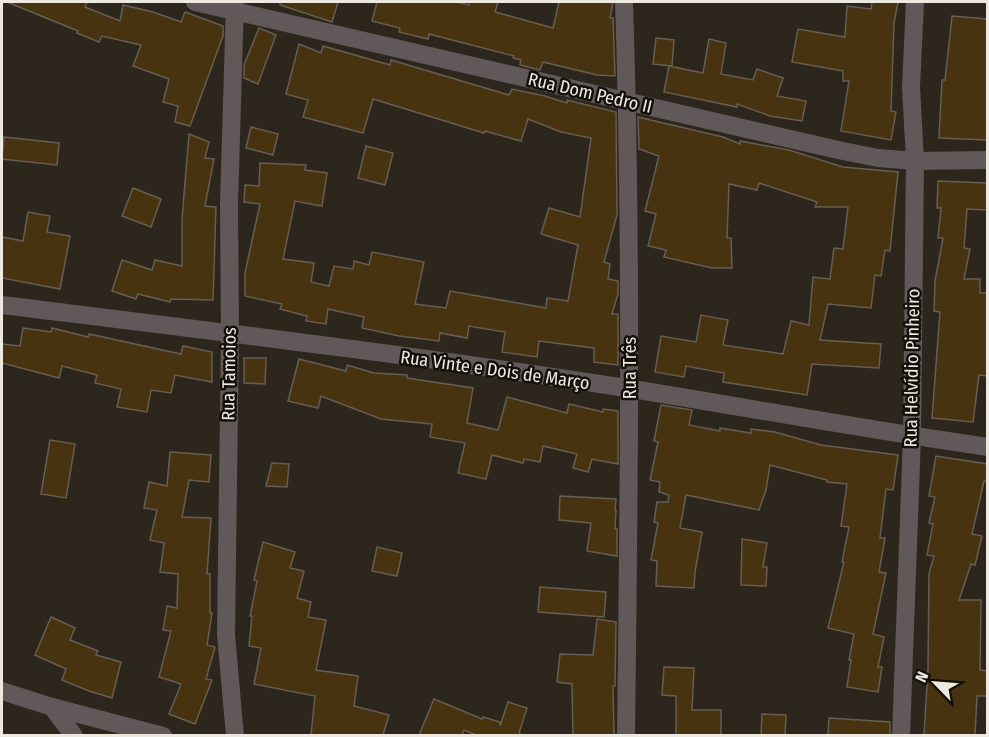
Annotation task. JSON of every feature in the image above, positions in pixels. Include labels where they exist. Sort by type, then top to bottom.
[{"type":"street","name":"Rua Dom Pedro II","points":[[195,2],[235,7],[627,101],[878,158],[915,161],[987,160]]},
{"type":"street","name":"Rua Três","points":[[624,2],[630,389],[626,735]]},
{"type":"street","name":"Rua Helvídio Pinheiro","points":[[901,735],[912,436],[915,161],[911,87],[915,2]]},
{"type":"street","name":"Rua Tamoios","points":[[235,7],[229,204],[230,333],[226,635],[235,735]]},
{"type":"street","name":"Rua Vinte e Dois de Março","points":[[2,305],[230,333],[630,389],[987,447]]},
{"type":"street","points":[[2,692],[164,735]]},
{"type":"street","points":[[52,707],[74,735]]},
{"type":"street","points":[[71,711],[80,735]]},
{"type":"building","points":[[7,2],[87,2],[85,7],[120,21],[123,5],[181,22],[185,12],[223,26],[223,36],[190,126],[175,122],[178,106],[163,102],[169,79],[133,66],[141,45],[102,36],[99,42]]},
{"type":"building","points":[[280,2],[338,2],[332,22],[280,5]]},
{"type":"building","points":[[377,2],[455,2],[469,5],[470,2],[498,2],[495,12],[553,28],[559,2],[613,2],[610,18],[613,18],[615,76],[597,75],[543,62],[540,70],[520,65],[521,60],[513,58],[514,56],[429,34],[428,39],[399,32],[400,28],[372,21]]},
{"type":"building","points":[[872,2],[898,2],[894,23],[891,111],[896,112],[891,140],[841,131],[849,81],[843,81],[843,71],[792,62],[798,29],[845,37],[847,6],[871,9]]},
{"type":"building","points":[[952,16],[987,19],[987,140],[939,138],[942,80],[945,80]]},
{"type":"building","points":[[259,28],[276,35],[258,84],[244,78],[244,65]]},
{"type":"building","points":[[656,38],[674,40],[672,66],[653,64]]},
{"type":"building","points":[[709,39],[726,43],[721,74],[753,80],[757,69],[783,78],[777,96],[806,101],[802,121],[770,116],[737,104],[737,107],[664,92],[669,66],[703,73]]},
{"type":"building","points":[[299,44],[321,53],[323,46],[390,65],[391,60],[509,95],[512,89],[616,112],[617,215],[604,262],[610,264],[608,279],[618,281],[618,294],[612,314],[618,314],[618,365],[594,362],[594,348],[539,341],[537,357],[502,352],[505,332],[469,326],[467,338],[440,333],[439,341],[362,328],[364,317],[328,309],[326,324],[306,321],[307,316],[280,309],[282,304],[245,296],[245,273],[260,204],[244,202],[245,185],[259,186],[260,163],[306,165],[305,170],[327,173],[322,206],[295,201],[283,259],[314,263],[311,282],[329,286],[334,266],[353,269],[354,261],[369,265],[372,252],[424,262],[415,304],[446,308],[450,291],[546,308],[547,298],[568,301],[578,245],[541,234],[549,208],[580,217],[591,138],[561,132],[528,119],[521,141],[485,131],[484,133],[373,99],[363,133],[303,117],[308,100],[286,94]]},
{"type":"building","points":[[638,117],[723,137],[740,144],[740,141],[789,150],[843,167],[898,172],[890,251],[885,250],[881,276],[875,275],[871,308],[828,304],[820,340],[881,344],[879,368],[812,364],[807,395],[723,382],[724,373],[686,366],[684,377],[655,372],[661,336],[696,342],[701,315],[728,320],[723,345],[783,354],[791,321],[809,325],[813,277],[830,279],[834,248],[843,249],[848,207],[815,207],[817,202],[759,183],[757,190],[729,184],[727,238],[731,238],[732,268],[712,268],[664,257],[666,250],[648,246],[656,214],[645,211],[659,156],[639,149]]},
{"type":"building","points":[[251,127],[278,134],[273,155],[246,148]]},
{"type":"building","points":[[189,134],[209,142],[205,158],[214,159],[205,206],[216,207],[213,300],[171,299],[170,302],[138,294],[136,299],[112,291],[122,260],[152,270],[155,260],[182,266],[182,219]]},
{"type":"building","points":[[4,137],[59,143],[57,165],[2,159]]},
{"type":"building","points":[[366,146],[393,153],[385,185],[358,178]]},
{"type":"building","points":[[938,181],[987,183],[987,210],[967,209],[964,248],[970,249],[964,279],[980,279],[980,293],[987,293],[987,376],[979,375],[973,422],[932,418],[940,312],[934,311],[935,281],[943,238],[938,238],[941,208],[937,208]]},
{"type":"building","points":[[133,188],[161,199],[151,227],[122,216]]},
{"type":"building","points":[[28,212],[50,216],[47,232],[70,236],[60,289],[2,278],[2,237],[23,241]]},
{"type":"building","points":[[23,328],[51,332],[52,328],[88,337],[89,334],[181,354],[183,346],[212,352],[212,382],[175,375],[171,393],[151,390],[147,412],[117,407],[121,389],[95,383],[97,375],[62,366],[59,378],[2,363],[2,344],[20,346]]},
{"type":"building","points":[[244,358],[266,358],[265,384],[244,383]]},
{"type":"building","points":[[299,359],[346,371],[347,365],[374,373],[407,375],[407,378],[473,388],[467,423],[498,430],[507,397],[567,413],[569,404],[603,412],[603,409],[618,411],[618,464],[592,459],[588,472],[573,468],[577,454],[543,446],[540,462],[524,459],[523,463],[492,455],[486,479],[458,473],[465,443],[430,437],[432,424],[381,419],[321,396],[318,408],[288,401]]},
{"type":"building","points":[[661,405],[692,410],[689,425],[720,431],[720,428],[751,433],[751,429],[775,432],[821,445],[898,455],[893,490],[886,489],[880,538],[885,538],[879,572],[886,573],[873,634],[884,637],[878,667],[882,667],[878,692],[847,687],[854,634],[828,628],[844,562],[842,562],[849,527],[841,526],[847,484],[827,482],[827,480],[770,465],[766,490],[759,510],[686,495],[680,528],[702,532],[694,588],[656,586],[657,561],[651,560],[658,523],[654,522],[657,502],[668,502],[669,495],[659,492],[660,482],[650,480],[658,442],[654,441]]},
{"type":"building","points":[[50,440],[75,444],[66,498],[41,494]]},
{"type":"building","points":[[170,452],[211,455],[209,482],[189,480],[182,517],[211,518],[207,574],[210,574],[210,613],[212,613],[207,645],[215,647],[206,679],[212,680],[195,724],[169,714],[181,684],[159,677],[171,631],[163,630],[167,606],[177,608],[178,574],[160,572],[164,543],[150,540],[157,510],[144,508],[149,482],[167,486]]},
{"type":"building","points":[[936,456],[987,464],[987,481],[984,481],[972,534],[982,536],[975,565],[971,564],[959,600],[981,600],[980,670],[987,671],[987,696],[977,696],[975,735],[924,735],[928,668],[929,574],[934,556],[927,555],[933,524],[929,523],[935,497],[929,496]]},
{"type":"building","points":[[272,463],[289,464],[287,487],[266,486]]},
{"type":"building","points":[[560,496],[616,499],[617,556],[587,551],[591,523],[559,520]]},
{"type":"building","points":[[742,539],[767,543],[763,567],[767,567],[766,586],[741,585]]},
{"type":"building","points":[[263,542],[295,552],[290,568],[304,571],[297,598],[311,602],[308,617],[326,620],[316,670],[358,676],[354,706],[389,715],[383,735],[311,735],[315,696],[254,684],[261,648],[249,646],[252,616],[250,616],[257,581],[254,580]]},
{"type":"building","points":[[377,547],[402,553],[397,576],[372,571]]},
{"type":"building","points":[[540,587],[606,592],[604,617],[538,612]]},
{"type":"building","points":[[51,617],[75,628],[70,640],[98,651],[96,655],[121,662],[112,698],[62,680],[66,669],[35,655]]},
{"type":"building","points":[[597,619],[616,622],[615,686],[613,686],[614,735],[573,735],[572,684],[557,682],[560,654],[593,655]]},
{"type":"building","points":[[664,667],[694,668],[692,710],[721,710],[721,735],[676,735],[676,696],[662,695]]},
{"type":"building","points":[[434,699],[482,719],[483,717],[500,722],[500,726],[508,702],[527,708],[519,733],[522,735],[476,735],[464,730],[462,735],[419,735]]},
{"type":"building","points":[[762,714],[786,715],[785,735],[761,735]]},
{"type":"building","points":[[829,718],[890,722],[890,735],[828,735]]}]
